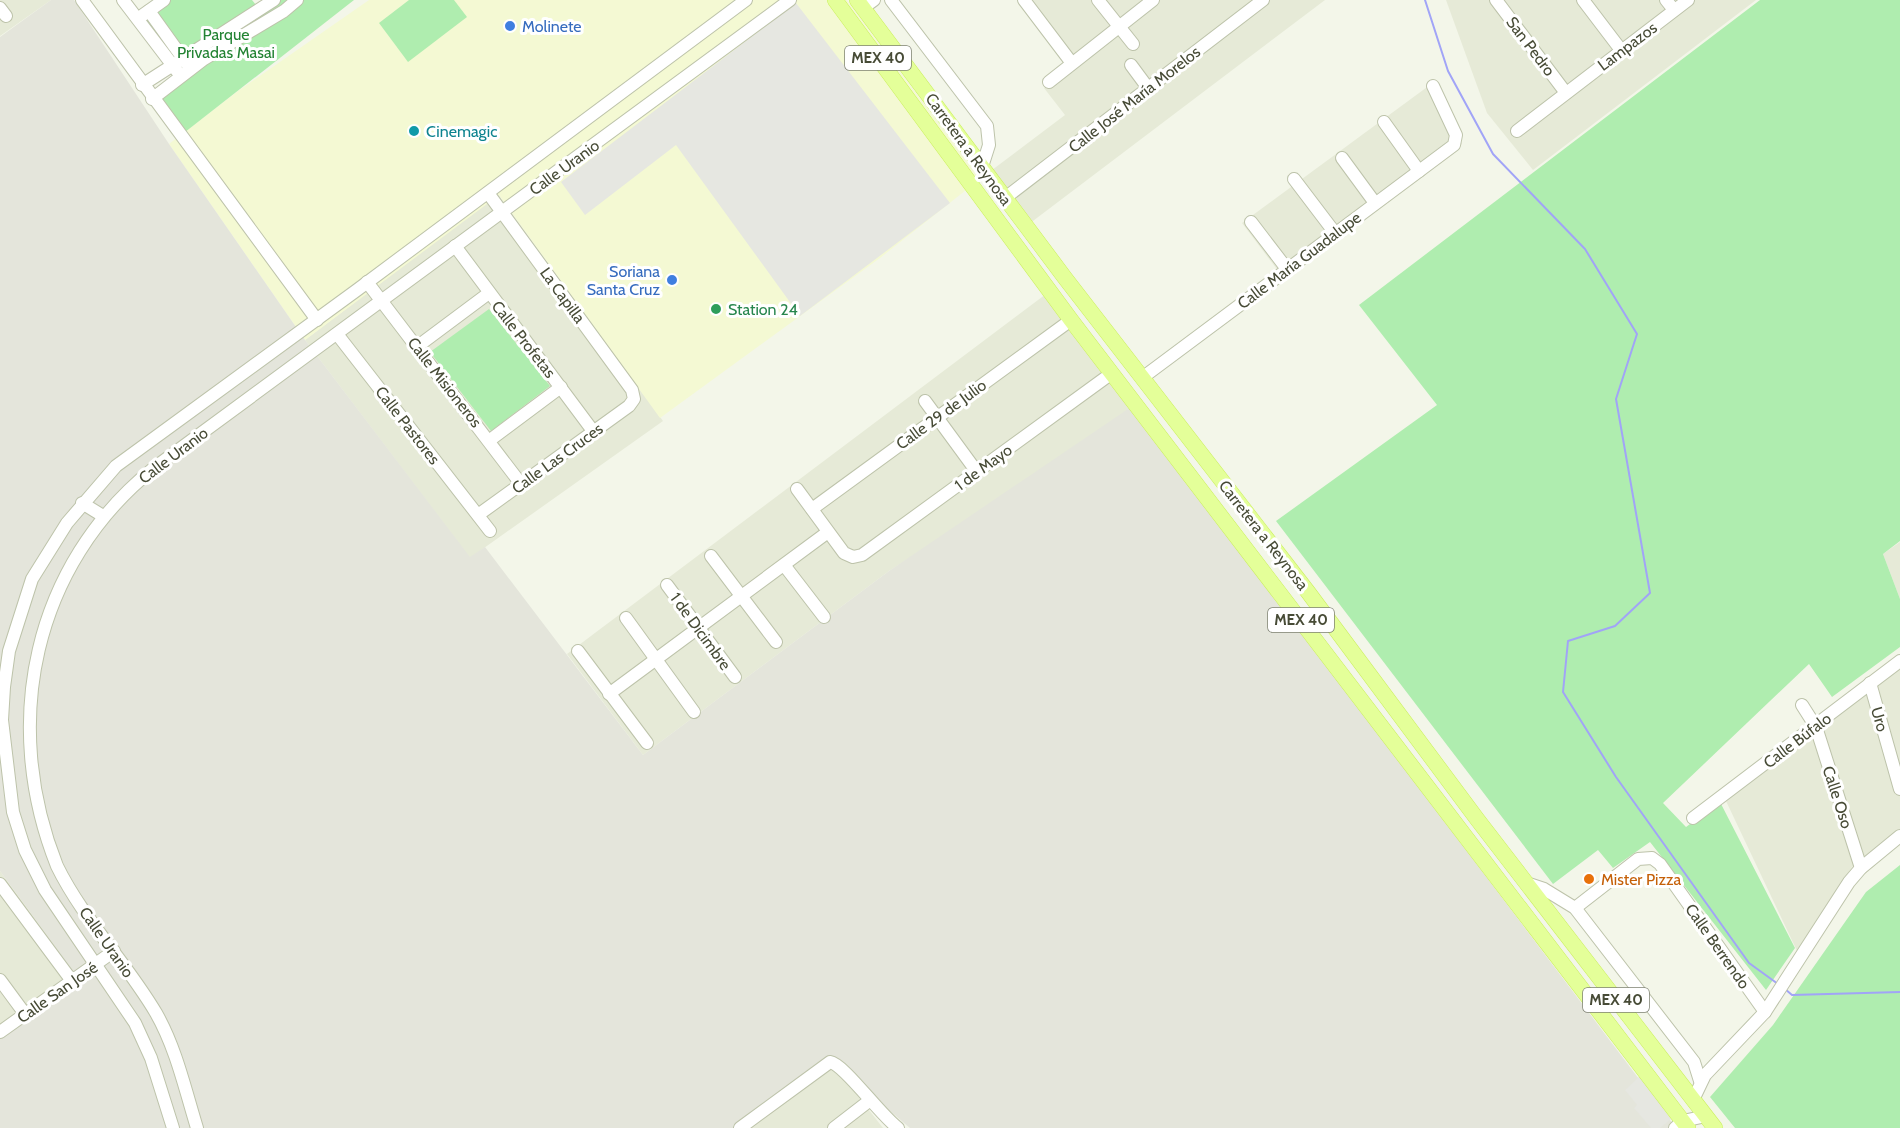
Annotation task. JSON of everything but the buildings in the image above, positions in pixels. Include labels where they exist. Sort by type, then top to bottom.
[{"type":"main road","name":"Carretera a Reynosa","points":[[835,0],[1071,320],[1413,768],[1682,1126]]},
{"type":"main road","name":"Carretera a Reynosa","points":[[865,3],[934,101],[1065,278],[1693,1100],[1706,1124]]},
{"type":"main road","points":[[889,73],[908,77],[934,101]]},
{"type":"main road","points":[[1058,302],[1069,302],[1073,298],[1065,278]]},
{"type":"main road","points":[[1082,334],[1102,342],[1131,364]]},
{"type":"main road","points":[[1112,373],[1121,372],[1131,375],[1169,413]]},
{"type":"main road","points":[[1413,768],[1430,756]]},
{"type":"street","points":[[81,0],[317,320]]},
{"type":"street","points":[[123,0],[137,20],[186,72]]},
{"type":"street","points":[[137,20],[164,0]]},
{"type":"street","points":[[142,85],[274,0]]},
{"type":"street","points":[[152,99],[186,72],[268,21],[297,0]]},
{"type":"street","name":"Calle Uranio","points":[[173,1128],[144,1040],[97,964],[45,890],[25,850],[8,784],[2,720],[9,651],[32,579],[48,550],[82,503],[116,466],[317,320],[747,0]]},
{"type":"street","name":"Calle Uranio","points":[[197,1128],[166,1033],[73,892],[46,840],[34,805],[27,772],[24,728],[30,660],[39,629],[64,572],[103,516],[131,486],[790,0]]},
{"type":"street","points":[[891,0],[987,126],[989,145],[982,167]]},
{"type":"street","points":[[1024,0],[1071,62]]},
{"type":"street","points":[[1098,0],[1133,44]]},
{"type":"street","points":[[1049,82],[1071,62],[1153,0]]},
{"type":"street","name":"Calle José María Morelos","points":[[1005,198],[1263,0]]},
{"type":"street","name":"San Pedro","points":[[1496,0],[1566,93]]},
{"type":"street","points":[[1583,0],[1621,50]]},
{"type":"street","name":"Lampazos","points":[[1517,131],[1621,50],[1670,5],[1688,0]]},
{"type":"street","points":[[260,10],[268,21]]},
{"type":"street","points":[[149,11],[177,62]]},
{"type":"street","points":[[1131,65],[1148,88]]},
{"type":"street","name":"Calle María Guadalupe","points":[[1142,378],[1456,142],[1456,135],[1433,86]]},
{"type":"street","points":[[1384,122],[1419,171]]},
{"type":"street","points":[[1342,158],[1375,203]]},
{"type":"street","points":[[1294,179],[1335,233]]},
{"type":"street","name":"La Capilla","points":[[488,193],[632,390],[634,399]]},
{"type":"street","points":[[1251,222],[1287,269]]},
{"type":"street","name":"Calle Profetas","points":[[455,246],[593,431]]},
{"type":"street","name":"Calle Misioneros","points":[[367,282],[490,440],[521,484]]},
{"type":"street","points":[[418,346],[489,294]]},
{"type":"street","name":"Calle 29 de Julio","points":[[812,509],[1071,320]]},
{"type":"street","name":"Calle Pastores","points":[[337,334],[490,531]]},
{"type":"street","name":"1 de Mayo","points":[[828,532],[844,553],[853,557],[862,555],[1112,373]]},
{"type":"street","points":[[490,440],[561,387]]},
{"type":"street","name":"Calle Las Cruces","points":[[478,515],[629,406],[634,399]]},
{"type":"street","points":[[925,401],[977,472]]},
{"type":"street","points":[[609,694],[828,532],[797,489]]},
{"type":"street","points":[[82,503],[103,516]]},
{"type":"street","points":[[711,556],[776,642]]},
{"type":"street","points":[[784,565],[824,617]]},
{"type":"street","name":"1 de Dicimbre","points":[[667,585],[735,677]]},
{"type":"street","points":[[626,618],[693,712]]},
{"type":"street","points":[[578,651],[647,743]]},
{"type":"street","name":"Calle Búfalo","points":[[1693,818],[1816,727],[1869,683],[1900,661]]},
{"type":"street","name":"Uro","points":[[1869,683],[1900,789]]},
{"type":"street","name":"Calle Oso","points":[[1802,705],[1816,727],[1860,868]]},
{"type":"street","points":[[1693,1100],[1700,1081],[1765,1012],[1860,868],[1900,837]]},
{"type":"street","name":"Calle Berrendo","points":[[1575,908],[1638,859],[1645,856],[1660,864],[1765,1012]]},
{"type":"street","points":[[1526,883],[1544,889],[1575,908],[1694,1062],[1700,1081]]},
{"type":"street","points":[[0,884],[72,981]]},
{"type":"street","name":"Calle San José","points":[[0,1032],[114,951]]},
{"type":"street","points":[[0,980],[25,1014]]},
{"type":"street","points":[[740,1128],[819,1067],[830,1062],[841,1066],[869,1101],[898,1128]]},
{"type":"street","points":[[1694,1062],[1715,1064]]},
{"type":"street","points":[[834,1128],[869,1101]]},
{"type":"street","points":[[1682,1126],[1706,1124]]},
{"type":"shaded area","points":[[0,0],[51,0],[0,36]]},
{"type":"shaded area","points":[[51,0],[74,0],[169,144],[305,340],[470,557],[485,547],[643,755],[889,571],[1131,407],[1676,1128],[910,1128],[829,1059],[733,1128],[0,1128],[0,1026],[73,971],[0,871],[0,37]]},
{"type":"shaded area","points":[[369,0],[847,0],[980,179],[880,258],[660,418],[499,195],[305,340],[169,144],[238,91]]},
{"type":"shaded area","points":[[1022,0],[1325,0],[1021,230],[980,179],[1065,115],[1044,88],[1071,65]]},
{"type":"shaded area","points":[[1446,0],[1756,0],[1533,170],[1487,113]]},
{"type":"shaded area","points":[[796,3],[950,203],[800,316],[676,145],[585,215],[561,182]]},
{"type":"shaded area","points":[[1434,82],[1462,144],[1424,167],[1287,269],[1285,280],[1242,223]]},
{"type":"shaded area","points":[[498,194],[663,421],[470,558],[305,340]]},
{"type":"shaded area","points":[[1046,294],[1131,407],[1084,446],[889,571],[643,755],[567,654]]},
{"type":"shaded area","points":[[1900,542],[1900,599],[1883,554]]},
{"type":"shaded area","points":[[1900,664],[1900,829],[1852,867],[1798,953],[1726,801]]},
{"type":"shaded area","points":[[0,871],[73,971],[0,1026]]},
{"type":"shaded area","points":[[829,1059],[883,1128],[742,1128]]},
{"type":"shaded area","points":[[1640,1076],[1671,1119],[1660,1128],[1651,1128],[1634,1108],[1637,1105],[1625,1090]]},
{"type":"green space","name":"Parque Privadas Masai","points":[[164,0],[252,0],[260,10],[274,0],[354,0],[180,136],[152,99],[190,69],[182,58],[173,65],[137,20]]},
{"type":"green space","points":[[409,0],[454,0],[467,17],[408,62],[379,23]]},
{"type":"green space","points":[[1760,0],[1900,0],[1900,541],[1883,554],[1900,599],[1900,647],[1832,697],[1809,664],[1663,803],[1686,827],[1720,802],[1795,948],[1766,990],[1650,842],[1613,868],[1598,850],[1553,884],[1276,521],[1437,405],[1359,305]]},
{"type":"green space","points":[[489,309],[550,386],[491,431],[430,352]]},
{"type":"green space","points":[[1900,865],[1900,1128],[1735,1128],[1710,1097],[1773,1025],[1866,892]]},
{"type":"waterway","points":[[1425,0],[1448,71],[1493,154],[1585,249],[1637,334],[1616,399],[1650,593],[1615,626],[1568,641],[1563,692],[1616,777],[1749,963],[1778,984]]},
{"type":"waterway","points":[[1785,989],[1792,995],[1900,992]]},
{"type":"place","name":"Molinete","points":[[510,26]]},
{"type":"place","name":"Cinemagic","points":[[414,131]]},
{"type":"place","name":"Soriana Santa Cruz","points":[[672,280]]},
{"type":"place","name":"Station 24","points":[[716,309]]},
{"type":"place","name":"Mister Pizza","points":[[1589,879]]}]
